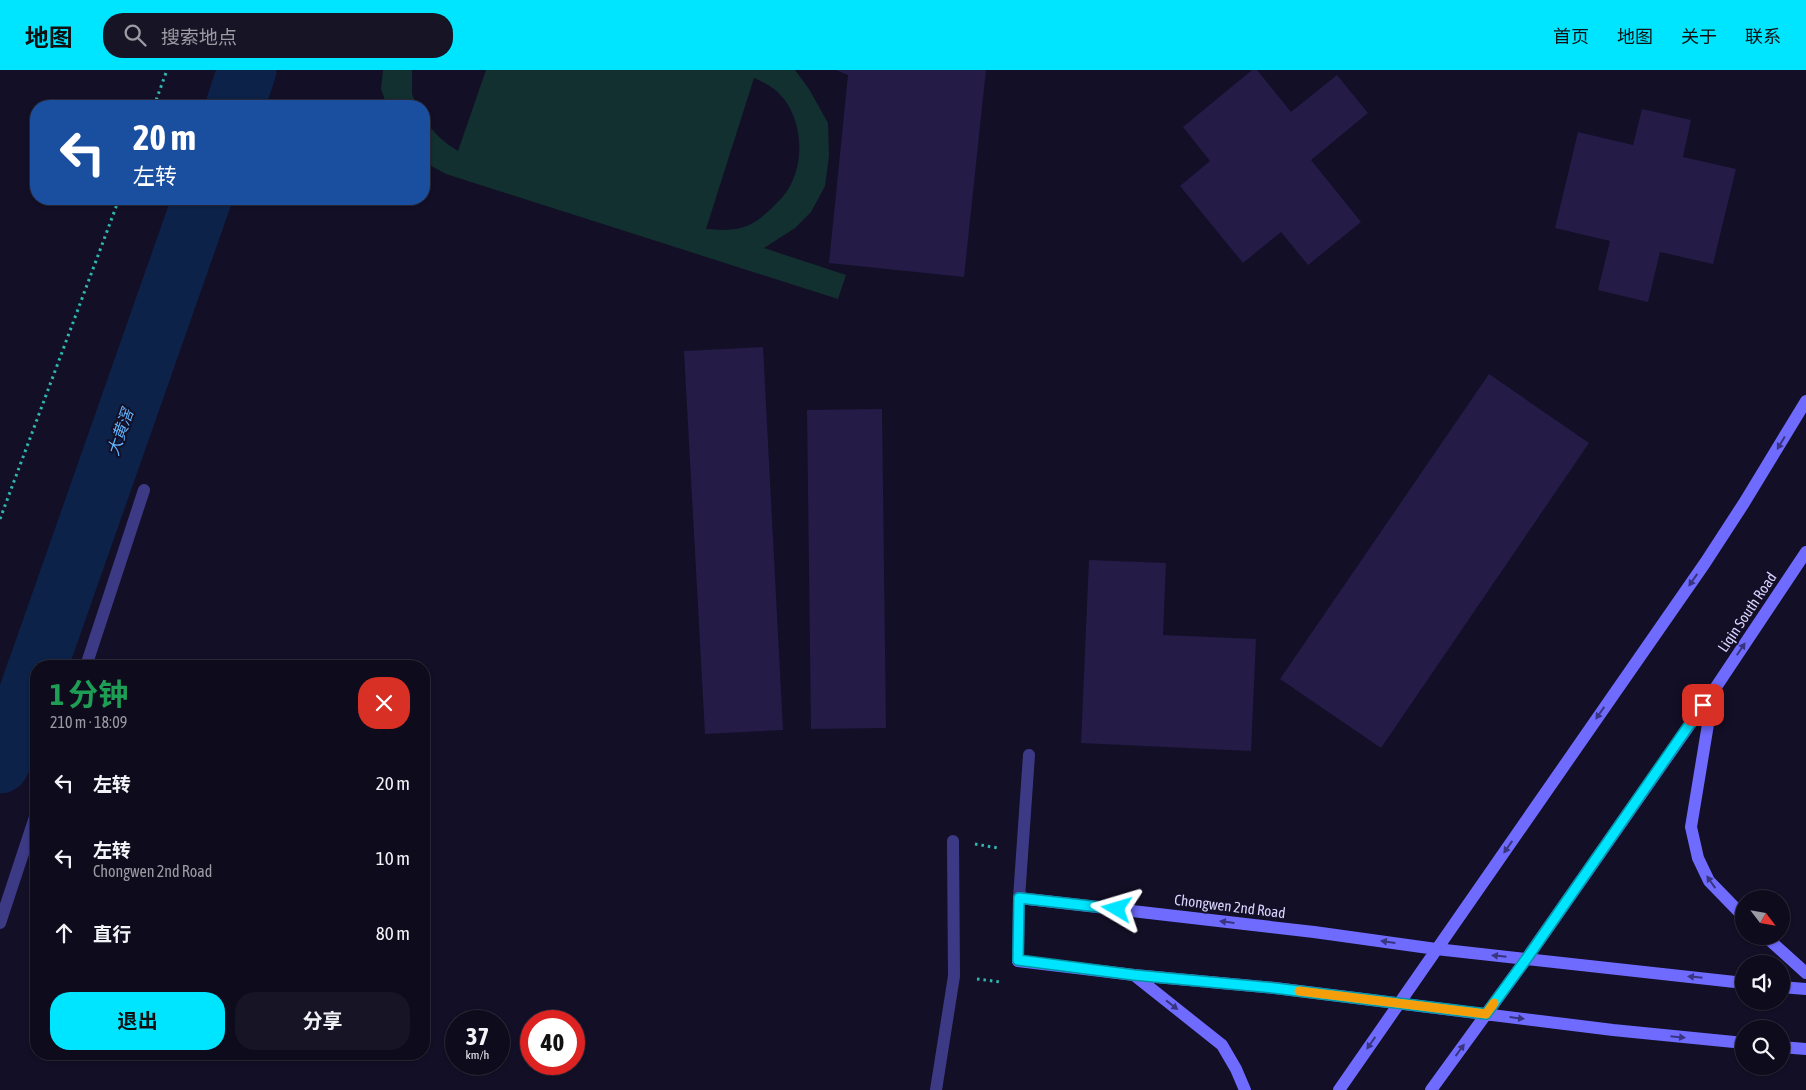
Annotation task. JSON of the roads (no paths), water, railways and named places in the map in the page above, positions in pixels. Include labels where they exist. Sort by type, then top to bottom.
[{"type":"main road","points":[[1339,1090],[1705,563],[1806,401]]},
{"type":"main road","name":"Liqin South Road","points":[[1431,1090],[1527,958],[1714,690],[1806,552]]},
{"type":"main road","points":[[1714,690],[1691,828],[1698,858],[1709,881],[1735,908]]},
{"type":"main road","name":"Chongwen 2nd Road","points":[[1019,898],[1314,932],[1436,949],[1735,981]]},
{"type":"main road","points":[[1775,945],[1806,973]]},
{"type":"main road","points":[[1018,960],[1134,975],[1274,988],[1613,1030],[1735,1042]]},
{"type":"main road","points":[[1134,975],[1222,1045],[1236,1069],[1245,1090]]},
{"type":"main road","points":[[1790,987],[1806,989]]},
{"type":"main road","points":[[1790,1048],[1806,1049]]},
{"type":"street","points":[[88,660],[144,490]]},
{"type":"street","points":[[1018,960],[1019,898],[1029,755]]},
{"type":"street","points":[[0,923],[30,832]]},
{"type":"street","points":[[936,1090],[954,976],[953,840]]},
{"type":"waterway","name":"大黄滘","points":[[237,100],[247,70]]},
{"type":"waterway","name":"大黄滘","points":[[40,660],[200,205]]},
{"type":"waterway","name":"大黄滘","points":[[0,764],[30,688]]}]
